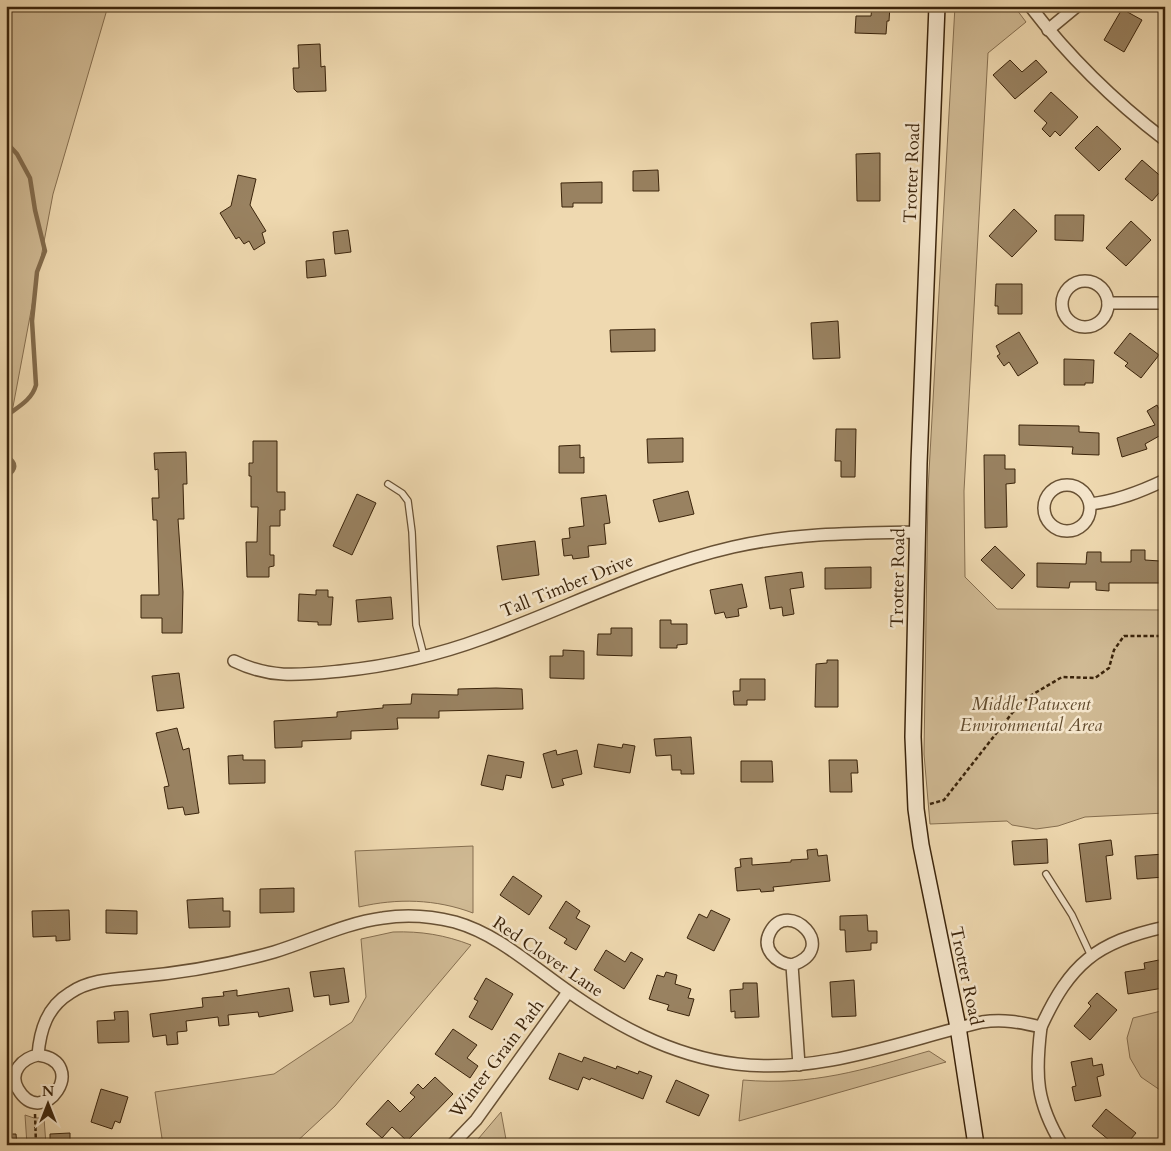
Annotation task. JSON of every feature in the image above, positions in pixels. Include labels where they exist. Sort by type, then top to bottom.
[{"type":"street","name":"Trotter Road","points":[[937,6],[917,532],[913,737],[916,809],[928,881],[958,1028],[976,1145]]},
{"type":"street","points":[[1030,6],[1073,59],[1120,104],[1165,140]]},
{"type":"street","points":[[1048,30],[1077,6]]},
{"type":"street","points":[[1087,280],[1102,287],[1108,303],[1106,314],[1102,320],[1094,325],[1083,327],[1067,320],[1062,311],[1061,301],[1068,286],[1078,281],[1087,280]]},
{"type":"street","points":[[1108,303],[1165,303]]},
{"type":"street","points":[[1090,504],[1130,496],[1165,480]]},
{"type":"street","points":[[1070,485],[1080,489],[1086,495],[1090,504],[1089,514],[1085,523],[1078,529],[1068,531],[1058,529],[1050,524],[1044,509],[1046,499],[1052,491],[1060,486],[1070,485]]},
{"type":"street","name":"Tall Timber Drive","points":[[234,661],[251,669],[270,674],[286,675],[353,670],[391,664],[484,638],[655,570],[733,548],[806,536],[842,533],[917,532]]},
{"type":"street","name":"Red Clover Lane","points":[[38,1055],[39,1036],[44,1022],[55,1006],[69,993],[87,984],[214,967],[275,952],[368,920],[411,915],[434,917],[482,932],[568,992],[622,1026],[679,1051],[736,1064],[770,1066],[831,1061],[982,1022],[1017,1021],[1041,1027]]},
{"type":"street","points":[[1062,1145],[1044,1110],[1038,1090],[1037,1068],[1041,1027],[1051,1004],[1062,986],[1077,968],[1091,956],[1116,941],[1165,927]]},
{"type":"street","points":[[792,965],[799,1065]]},
{"type":"street","name":"Winter Grain Path","points":[[452,1145],[476,1120],[568,992]]},
{"type":"street","points":[[38,1055],[54,1060],[60,1068],[61,1087],[56,1095],[48,1101],[30,1101],[22,1096],[16,1086],[15,1074],[20,1064],[28,1057],[38,1055]]},
{"type":"lane","points":[[388,484],[402,493],[408,501],[415,578],[416,625],[424,656]]},
{"type":"lane","points":[[1046,874],[1072,915],[1091,956]]},
{"type":"path","points":[[916,809],[944,800],[1013,712],[1030,696],[1062,677],[1095,678],[1109,668],[1114,650],[1124,636],[1165,636]]},
{"type":"path","points":[[36,1145],[37,1102]]},
{"type":"green space","points":[[6,6],[108,6],[53,194],[6,444]]},
{"type":"green space","name":"Middle Patuxent Environmental Area","points":[[955,6],[1014,6],[1026,22],[988,53],[964,491],[965,577],[997,609],[1165,610],[1165,813],[1085,817],[1058,826],[1036,829],[1012,825],[1007,821],[930,824],[924,754],[928,490]]},
{"type":"green space","points":[[473,846],[473,913],[445,905],[416,901],[388,902],[359,907],[355,851]]},
{"type":"green space","points":[[393,932],[433,934],[471,945],[335,1106],[293,1145],[163,1145],[155,1092],[274,1074],[352,1022],[366,997],[361,939]]},
{"type":"green space","points":[[1165,1010],[1165,1089],[1160,1090],[1141,1077],[1130,1058],[1127,1038],[1133,1018]]},
{"type":"green space","points":[[929,1051],[946,1062],[739,1121],[743,1080],[792,1081],[837,1075]]},
{"type":"green space","points":[[501,1112],[507,1145],[473,1145]]},
{"type":"green space","points":[[25,1115],[34,1118],[44,1118],[46,1145],[27,1145]]},
{"type":"building","points":[[872,6],[890,6],[886,34],[855,33],[856,16],[871,16]]},
{"type":"building","points":[[1122,9],[1142,20],[1124,52],[1104,40]]},
{"type":"building","points":[[320,44],[321,67],[325,66],[326,91],[297,92],[294,89],[293,68],[299,68],[298,45]]},
{"type":"building","points":[[1010,60],[1022,72],[1036,60],[1047,72],[1015,99],[993,75]]},
{"type":"building","points":[[1051,92],[1078,117],[1060,136],[1055,131],[1050,137],[1042,129],[1047,123],[1034,111]]},
{"type":"building","points":[[1097,126],[1121,149],[1099,171],[1075,148]]},
{"type":"building","points":[[880,153],[880,201],[857,201],[856,154]]},
{"type":"building","points":[[1142,160],[1165,180],[1165,186],[1152,201],[1125,179]]},
{"type":"building","points":[[658,170],[659,191],[633,191],[633,171]]},
{"type":"building","points":[[238,175],[256,179],[250,205],[266,231],[262,233],[265,243],[254,250],[249,241],[244,244],[239,237],[236,239],[220,213],[231,206]]},
{"type":"building","points":[[602,182],[602,203],[573,203],[573,207],[562,207],[561,183]]},
{"type":"building","points":[[1014,209],[1037,231],[1012,257],[989,236]]},
{"type":"building","points":[[1055,215],[1084,215],[1083,241],[1055,240]]},
{"type":"building","points":[[1131,221],[1151,240],[1126,266],[1106,248]]},
{"type":"building","points":[[348,230],[351,252],[335,254],[333,232]]},
{"type":"building","points":[[324,259],[326,276],[307,278],[306,261]]},
{"type":"building","points":[[996,284],[1022,284],[1022,314],[998,314],[998,306],[995,306]]},
{"type":"building","points":[[838,321],[840,358],[813,359],[811,323]]},
{"type":"building","points":[[655,329],[655,351],[611,352],[610,330]]},
{"type":"building","points":[[1019,332],[1038,363],[1018,376],[1009,362],[1004,366],[997,356],[1000,354],[996,346]]},
{"type":"building","points":[[1130,333],[1159,355],[1141,378],[1125,366],[1128,363],[1114,353]]},
{"type":"building","points":[[1064,359],[1094,360],[1093,383],[1064,385]]},
{"type":"building","points":[[1157,405],[1160,411],[1165,408],[1165,441],[1161,435],[1145,444],[1147,449],[1122,457],[1117,438],[1155,425],[1147,411]]},
{"type":"building","points":[[1019,425],[1079,426],[1079,432],[1099,433],[1099,455],[1072,454],[1073,447],[1019,445]]},
{"type":"building","points":[[836,429],[856,429],[855,477],[841,477],[841,461],[835,461]]},
{"type":"building","points":[[683,438],[683,462],[648,463],[647,439]]},
{"type":"building","points":[[253,441],[277,441],[277,492],[285,492],[285,510],[280,510],[280,526],[270,526],[270,555],[274,555],[274,566],[269,567],[269,577],[247,577],[246,542],[257,542],[258,507],[251,507],[251,476],[249,476],[249,463],[253,463]]},
{"type":"building","points":[[580,445],[580,458],[584,457],[584,473],[559,473],[559,446]]},
{"type":"building","points":[[186,452],[187,484],[183,484],[184,519],[178,519],[183,592],[182,633],[162,633],[162,618],[141,618],[141,595],[159,595],[157,520],[153,520],[152,498],[159,498],[158,469],[155,470],[154,453]]},
{"type":"building","points":[[984,455],[1005,455],[1005,469],[1015,469],[1015,483],[1006,484],[1007,527],[985,528]]},
{"type":"building","points":[[688,491],[694,514],[659,522],[653,500]]},
{"type":"building","points":[[357,494],[376,503],[352,555],[333,546]]},
{"type":"building","points":[[606,495],[610,523],[604,524],[606,544],[588,546],[589,557],[573,559],[572,555],[564,556],[562,539],[570,538],[569,528],[584,526],[581,498]]},
{"type":"building","points":[[535,541],[539,575],[502,580],[497,546]]},
{"type":"building","points":[[995,546],[1025,575],[1012,589],[981,560]]},
{"type":"building","points":[[1131,550],[1145,550],[1145,560],[1160,561],[1160,583],[1109,583],[1109,591],[1096,590],[1096,582],[1070,582],[1069,588],[1037,587],[1037,563],[1086,564],[1087,552],[1101,552],[1101,562],[1131,562]]},
{"type":"building","points":[[871,567],[871,588],[825,589],[825,568]]},
{"type":"building","points":[[802,572],[804,587],[790,589],[794,614],[783,616],[782,607],[770,609],[765,577]]},
{"type":"building","points":[[742,584],[747,607],[738,609],[739,616],[726,618],[724,612],[715,614],[710,590]]},
{"type":"building","points":[[316,590],[328,590],[328,597],[333,597],[331,625],[318,625],[318,622],[298,621],[299,594],[316,595]]},
{"type":"building","points":[[391,597],[393,619],[358,622],[356,600]]},
{"type":"building","points":[[660,620],[671,620],[671,624],[687,624],[687,644],[677,645],[677,648],[660,648]]},
{"type":"building","points":[[611,628],[632,628],[632,656],[597,655],[598,634],[611,634]]},
{"type":"building","points":[[563,650],[584,651],[584,679],[550,678],[550,656],[563,656]]},
{"type":"building","points":[[827,660],[838,660],[838,707],[815,707],[816,664],[827,663]]},
{"type":"building","points":[[179,673],[184,708],[157,711],[152,676]]},
{"type":"building","points":[[740,679],[765,679],[765,700],[747,700],[747,705],[734,705],[733,691],[740,691]]},
{"type":"building","points":[[458,689],[522,689],[523,709],[439,711],[439,718],[397,718],[398,729],[351,731],[351,739],[302,741],[302,747],[275,748],[274,721],[337,717],[337,712],[383,708],[383,705],[411,704],[412,694],[458,695]]},
{"type":"building","points":[[177,728],[183,750],[189,748],[199,813],[185,815],[183,807],[168,809],[164,787],[169,786],[156,733]]},
{"type":"building","points":[[691,737],[694,774],[681,774],[681,770],[672,770],[671,755],[656,756],[654,739]]},
{"type":"building","points":[[598,744],[622,748],[623,744],[635,746],[630,773],[594,767]]},
{"type":"building","points":[[556,750],[557,755],[577,750],[582,774],[562,779],[564,785],[552,788],[543,754]]},
{"type":"building","points":[[243,755],[243,760],[265,760],[265,783],[229,784],[228,756]]},
{"type":"building","points":[[488,755],[524,762],[521,778],[506,775],[503,790],[481,785]]},
{"type":"building","points":[[829,760],[857,760],[858,773],[851,773],[852,792],[830,792]]},
{"type":"building","points":[[741,761],[772,761],[773,782],[741,782]]},
{"type":"building","points":[[1047,839],[1048,863],[1014,865],[1012,841]]},
{"type":"building","points":[[1111,840],[1113,855],[1106,856],[1111,899],[1086,902],[1079,844]]},
{"type":"building","points":[[817,849],[818,856],[827,855],[830,881],[773,887],[774,891],[761,892],[760,889],[737,891],[735,868],[741,867],[740,859],[752,858],[752,865],[791,862],[791,860],[808,859],[807,850]]},
{"type":"building","points":[[1165,854],[1165,877],[1137,879],[1135,856]]},
{"type":"building","points":[[513,876],[542,896],[529,915],[500,895]]},
{"type":"building","points":[[294,888],[294,912],[260,913],[260,889]]},
{"type":"building","points":[[223,898],[223,911],[230,911],[230,927],[189,928],[187,900]]},
{"type":"building","points":[[566,901],[580,911],[576,918],[590,926],[576,950],[564,943],[567,939],[549,928]]},
{"type":"building","points":[[69,910],[70,940],[56,941],[56,936],[33,937],[32,911]]},
{"type":"building","points":[[106,910],[137,911],[137,934],[106,933]]},
{"type":"building","points":[[711,910],[730,919],[714,951],[687,938],[699,914],[707,918]]},
{"type":"building","points":[[867,915],[868,931],[877,931],[877,943],[871,943],[871,950],[846,952],[845,930],[840,930],[840,916]]},
{"type":"building","points":[[606,950],[625,962],[631,952],[643,959],[624,989],[594,970]]},
{"type":"building","points":[[1159,960],[1163,988],[1128,994],[1125,972],[1145,969],[1144,963]]},
{"type":"building","points":[[344,968],[349,1002],[330,1005],[329,995],[314,997],[310,972]]},
{"type":"building","points":[[666,972],[677,975],[675,984],[691,989],[688,998],[694,999],[689,1016],[667,1010],[669,1005],[649,999],[657,975],[664,977]]},
{"type":"building","points":[[486,978],[513,994],[492,1030],[469,1017],[478,1001],[474,999]]},
{"type":"building","points":[[854,980],[856,1016],[832,1017],[830,982]]},
{"type":"building","points":[[743,983],[757,983],[759,1017],[735,1018],[735,1011],[731,1012],[730,990],[743,989]]},
{"type":"building","points":[[289,988],[293,1011],[259,1017],[258,1012],[228,1015],[229,1025],[219,1026],[218,1017],[186,1021],[187,1031],[177,1032],[178,1044],[167,1045],[166,1035],[153,1037],[150,1014],[203,1007],[202,998],[224,996],[223,992],[237,990],[237,996]]},
{"type":"building","points":[[1097,993],[1117,1010],[1090,1040],[1074,1026],[1091,1006],[1088,1003]]},
{"type":"building","points":[[128,1011],[129,1042],[98,1043],[97,1021],[115,1020],[114,1012]]},
{"type":"building","points":[[453,1029],[477,1045],[467,1058],[478,1066],[470,1078],[435,1054]]},
{"type":"building","points":[[559,1053],[582,1062],[584,1057],[616,1069],[617,1066],[638,1074],[639,1071],[652,1076],[643,1099],[591,1078],[590,1080],[583,1077],[578,1090],[549,1079]]},
{"type":"building","points":[[1092,1058],[1093,1066],[1102,1064],[1104,1075],[1097,1077],[1101,1096],[1075,1101],[1072,1087],[1076,1086],[1071,1062]]},
{"type":"building","points":[[435,1077],[453,1094],[407,1141],[392,1127],[382,1138],[366,1124],[388,1100],[400,1112],[415,1097],[410,1093],[418,1084],[423,1089]]},
{"type":"building","points":[[676,1080],[709,1095],[699,1116],[666,1102]]},
{"type":"building","points":[[101,1089],[128,1097],[120,1123],[115,1121],[112,1129],[91,1122]]},
{"type":"building","points":[[1106,1109],[1136,1133],[1126,1145],[1115,1145],[1092,1126]]},
{"type":"building","points":[[70,1133],[70,1145],[50,1145],[50,1134]]},
{"type":"building","points":[[6,1134],[16,1134],[17,1145],[6,1145]]},
{"type":"waterway","points":[[6,142],[17,154],[30,178],[35,210],[45,251],[37,272],[32,321],[36,385],[28,399],[6,416]]},
{"type":"waterway","points":[[6,456],[14,464],[14,469],[6,477]]}]
